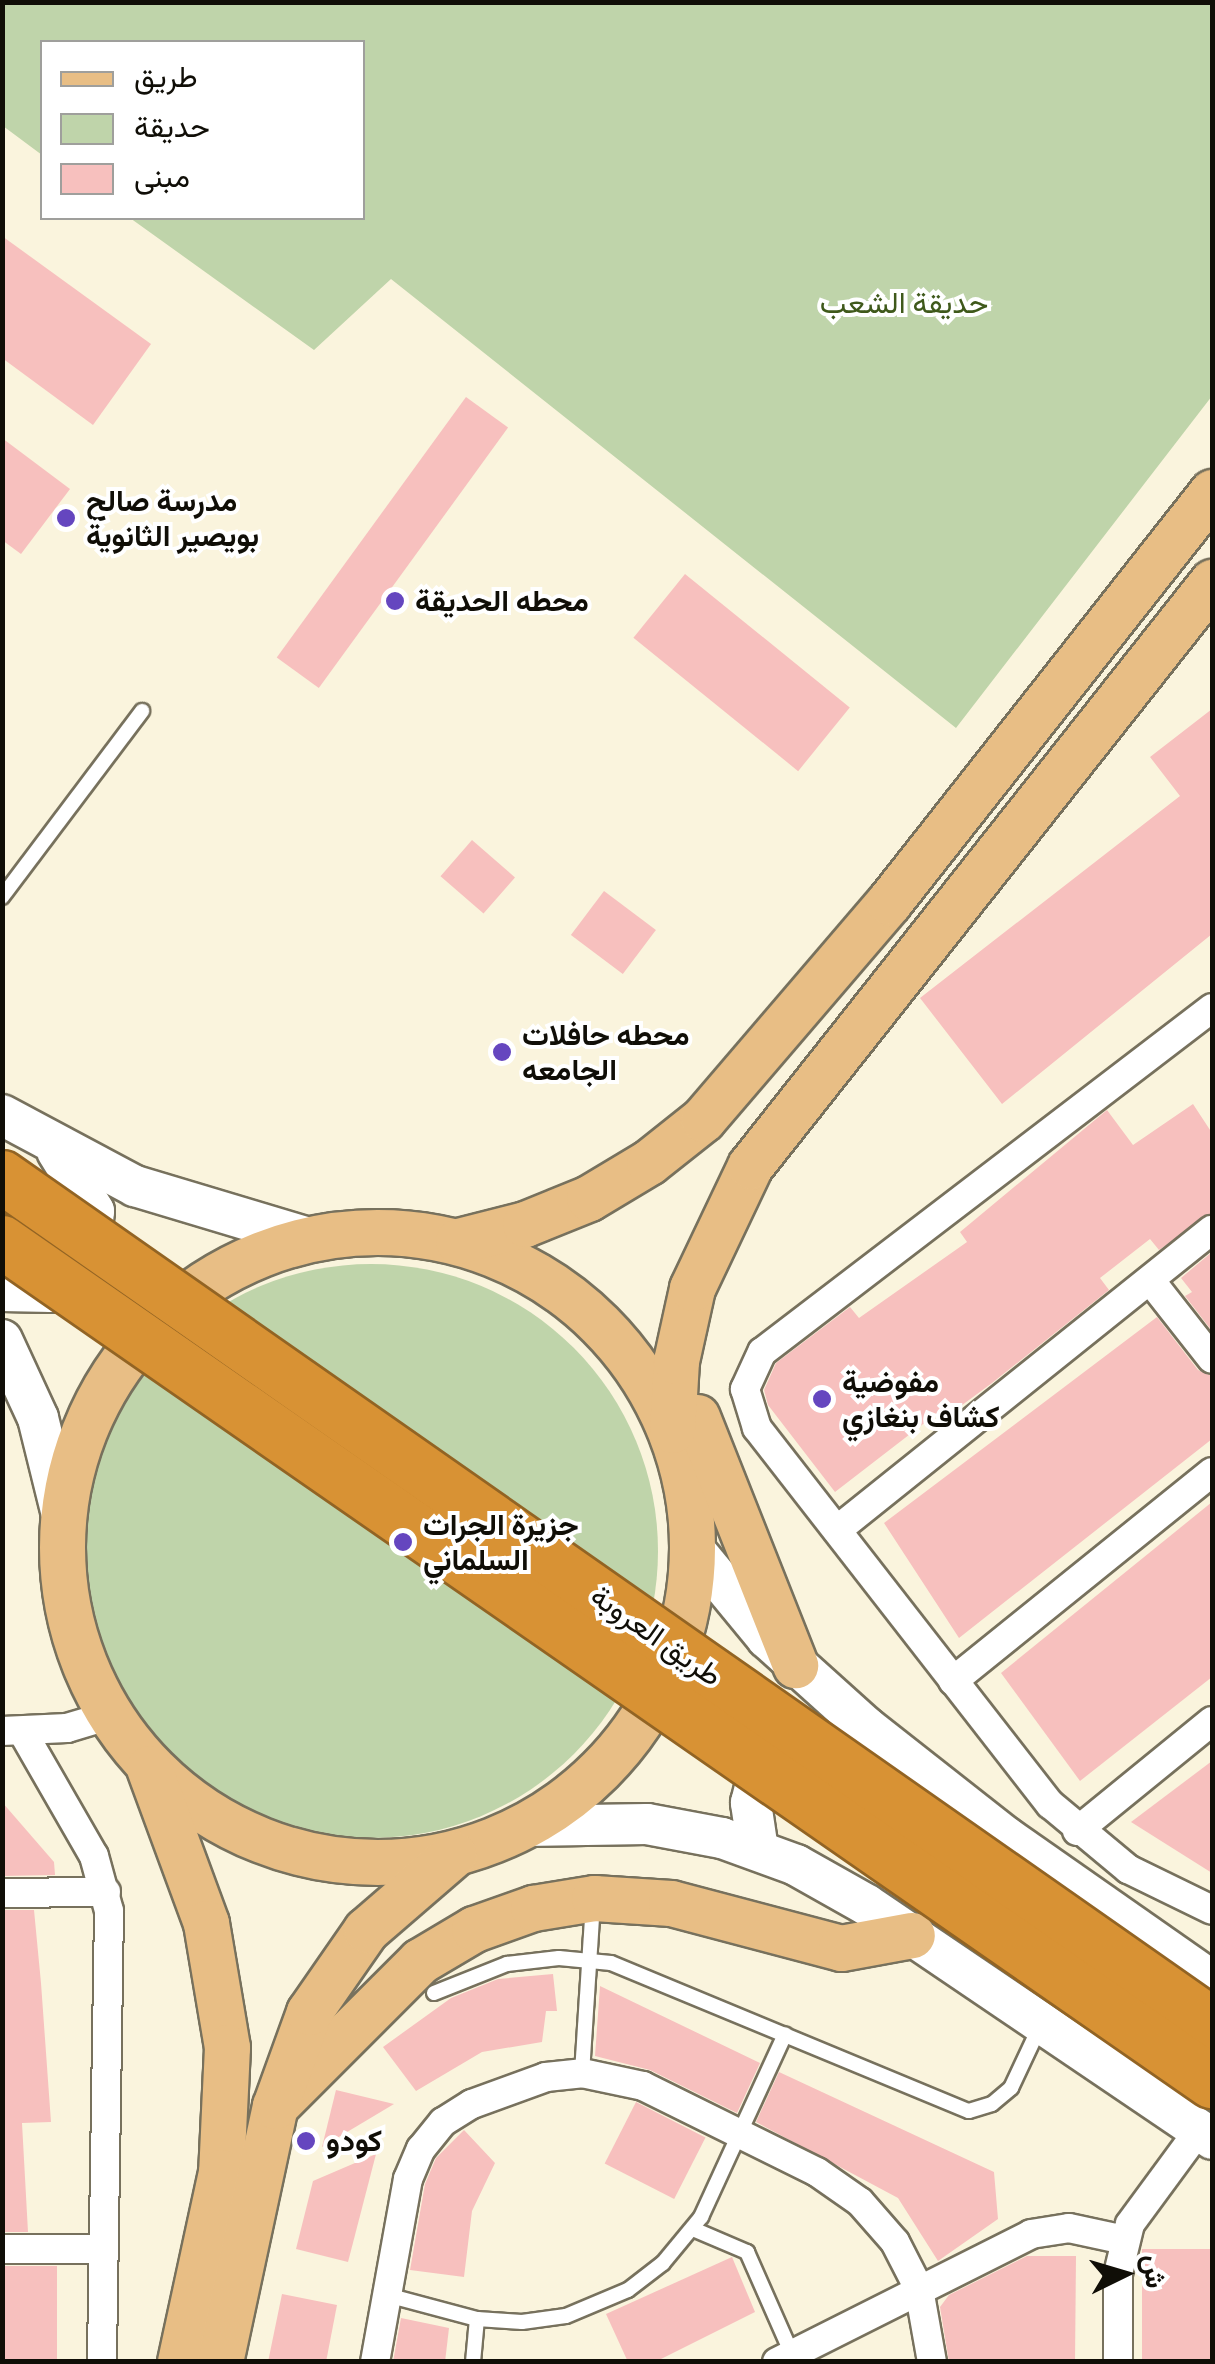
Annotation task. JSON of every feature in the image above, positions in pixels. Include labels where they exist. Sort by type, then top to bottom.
[{"type":"highway","name":"طريق العروبة","points":[[2,1176],[1212,2024]]},
{"type":"highway","name":"طريق العروبة","points":[[2,1242],[1208,2117]]},
{"type":"main road","points":[[458,1241],[525,1224],[589,1198],[703,1119],[901,887],[1212,492]]},
{"type":"main road","points":[[2,1340],[38,1418],[64,1519],[71,1621],[110,1715],[146,1762],[220,1820],[307,1855],[382,1863],[456,1853],[526,1826],[588,1782],[656,1693],[683,1622],[692,1547],[672,1436],[683,1324],[708,1246],[750,1166],[1212,582]]},
{"type":"main road","points":[[2,1115],[54,1146],[178,1202],[308,1238]]},
{"type":"main road","points":[[2,1291],[52,1292],[80,1272],[95,1242],[88,1196],[54,1146]]},
{"type":"main road","points":[[64,1519],[91,1414],[128,1352],[209,1279],[308,1238],[384,1230],[458,1241],[527,1269],[588,1313],[638,1370],[672,1436]]},
{"type":"main road","points":[[683,1324],[708,1454],[806,1675]]},
{"type":"main road","points":[[692,1547],[806,1675],[970,1810],[1212,1981]]},
{"type":"main road","points":[[758,1850],[751,1803],[760,1756],[806,1675]]},
{"type":"main road","points":[[146,1762],[206,1923],[226,2047],[221,2172],[180,2362]]},
{"type":"main road","points":[[526,1826],[646,1824],[758,1850],[832,1884],[1042,2023],[1208,2117]]},
{"type":"main road","points":[[220,2362],[275,2106],[309,2012],[344,1956],[390,1906],[456,1853]]},
{"type":"main road","points":[[275,2106],[328,2059],[396,1981],[446,1944],[502,1917],[594,1898],[671,1903],[841,1948],[912,1935]]},
{"type":"street","points":[[1212,1008],[754,1362],[744,1389],[750,1416],[953,1681],[1077,1831],[1128,1868],[1212,1910]]},
{"type":"street","points":[[836,1530],[1212,1230]]},
{"type":"street","points":[[1150,1280],[1212,1359]]},
{"type":"street","points":[[953,1681],[1212,1472]]},
{"type":"street","points":[[102,2362],[106,1892],[86,1839],[12,1731],[110,1715]]},
{"type":"street","points":[[1077,1831],[1212,1721]]},
{"type":"street","points":[[2,1892],[106,1892]]},
{"type":"street","points":[[375,2362],[408,2178],[431,2135],[472,2104],[546,2077],[582,2073],[643,2086],[740,2133],[860,2202],[895,2242],[919,2290],[932,2362]]},
{"type":"street","points":[[1118,2362],[1124,2240],[1146,2194],[1208,2117]]},
{"type":"street","points":[[784,2358],[1049,2230],[1088,2230],[1124,2240]]},
{"type":"street","points":[[2,2249],[104,2249]]},
{"type":"lane","points":[[2,897],[142,710]]},
{"type":"lane","points":[[582,2073],[585,1960],[594,1898]]},
{"type":"lane","points":[[434,1993],[507,1964],[585,1960],[649,1974],[945,2106],[969,2111],[992,2104],[1010,2088],[1042,2023]]},
{"type":"lane","points":[[387,2296],[477,2319],[544,2320],[608,2301],[646,2277],[693,2229],[785,2034]]},
{"type":"lane","points":[[693,2229],[747,2252],[784,2358]]},
{"type":"lane","points":[[474,2362],[477,2319]]},
{"type":"green space","name":"حديقة الشعب","points":[[3,2],[1212,3],[1212,396],[956,728],[391,279],[314,350],[133,220],[365,220],[365,40],[40,40],[40,154],[3,126]]},
{"type":"green space","points":[[371,1264],[427,1270],[481,1286],[530,1312],[574,1348],[610,1392],[636,1441],[652,1495],[658,1551],[652,1607],[636,1661],[610,1710],[574,1754],[530,1790],[481,1816],[427,1832],[371,1838],[315,1832],[261,1816],[212,1790],[168,1754],[132,1710],[106,1661],[90,1607],[84,1551],[90,1495],[106,1441],[132,1392],[168,1348],[212,1312],[261,1286],[315,1270]]},
{"type":"building","points":[[2,236],[151,344],[93,425],[2,358]]},
{"type":"building","points":[[466,397],[508,428],[319,688],[277,658]]},
{"type":"building","points":[[2,438],[70,489],[21,554],[2,540]]},
{"type":"building","points":[[685,574],[850,707],[798,771],[633,638]]},
{"type":"building","points":[[1212,709],[1212,934],[1002,1104],[920,998],[1180,796],[1150,757]]},
{"type":"building","points":[[472,840],[515,877],[484,914],[441,876]]},
{"type":"building","points":[[604,891],[656,930],[623,974],[571,935]]},
{"type":"building","points":[[1193,1104],[1212,1133],[1212,1213],[1159,1250],[1150,1239],[1100,1278],[1109,1290],[992,1383],[954,1411],[949,1404],[835,1492],[768,1405],[764,1390],[776,1363],[850,1307],[859,1318],[967,1242],[960,1232],[1107,1110],[1133,1145]]},
{"type":"building","points":[[1212,1252],[1212,1331],[1185,1296],[1192,1292],[1181,1278]]},
{"type":"building","points":[[1157,1317],[1198,1370],[1212,1376],[1212,1439],[959,1638],[884,1523]]},
{"type":"building","points":[[1212,1502],[1212,1677],[1080,1781],[1001,1673]]},
{"type":"building","points":[[1212,1761],[1212,1873],[1131,1822]]},
{"type":"building","points":[[2,1802],[54,1862],[55,1875],[2,1876]]},
{"type":"building","points":[[2,1910],[34,1910],[41,1983],[51,2122],[22,2123],[28,2232],[2,2232]]},
{"type":"building","points":[[553,1974],[557,2011],[546,2011],[542,2042],[482,2052],[416,2091],[383,2047],[451,1998],[498,1979]]},
{"type":"building","points":[[600,1986],[760,2063],[737,2113],[650,2070],[595,2056]]},
{"type":"building","points":[[779,2072],[994,2172],[998,2219],[938,2261],[898,2198],[756,2122]]},
{"type":"building","points":[[336,2090],[394,2104],[322,2147]]},
{"type":"building","points":[[636,2102],[705,2137],[674,2199],[605,2163]]},
{"type":"building","points":[[464,2130],[495,2163],[472,2211],[464,2277],[410,2270],[425,2184],[436,2158]]},
{"type":"building","points":[[376,2154],[348,2262],[296,2249],[313,2181]]},
{"type":"building","points":[[1142,2249],[1212,2249],[1212,2362],[1142,2362]]},
{"type":"building","points":[[1027,2256],[1076,2256],[1075,2362],[949,2362],[940,2307],[949,2295]]},
{"type":"building","points":[[732,2257],[755,2312],[655,2362],[628,2362],[606,2314]]},
{"type":"building","points":[[2,2266],[57,2266],[57,2362],[2,2362]]},
{"type":"building","points":[[282,2294],[337,2305],[326,2362],[268,2362]]},
{"type":"building","points":[[401,2318],[449,2328],[445,2362],[393,2362]]},
{"type":"place","name":"مدرسة صالح بويصير الثانوية","points":[[66,518]]},
{"type":"place","name":"محطه الحديقة","points":[[395,601]]},
{"type":"place","name":"محطه حافلات الجامعه","points":[[502,1052]]},
{"type":"place","name":"مفوضية كشاف بنغازي","points":[[822,1399]]},
{"type":"place","name":"جزيرة الجرات السلماني","points":[[403,1542]]},
{"type":"place","name":"كودو","points":[[306,2141]]}]
